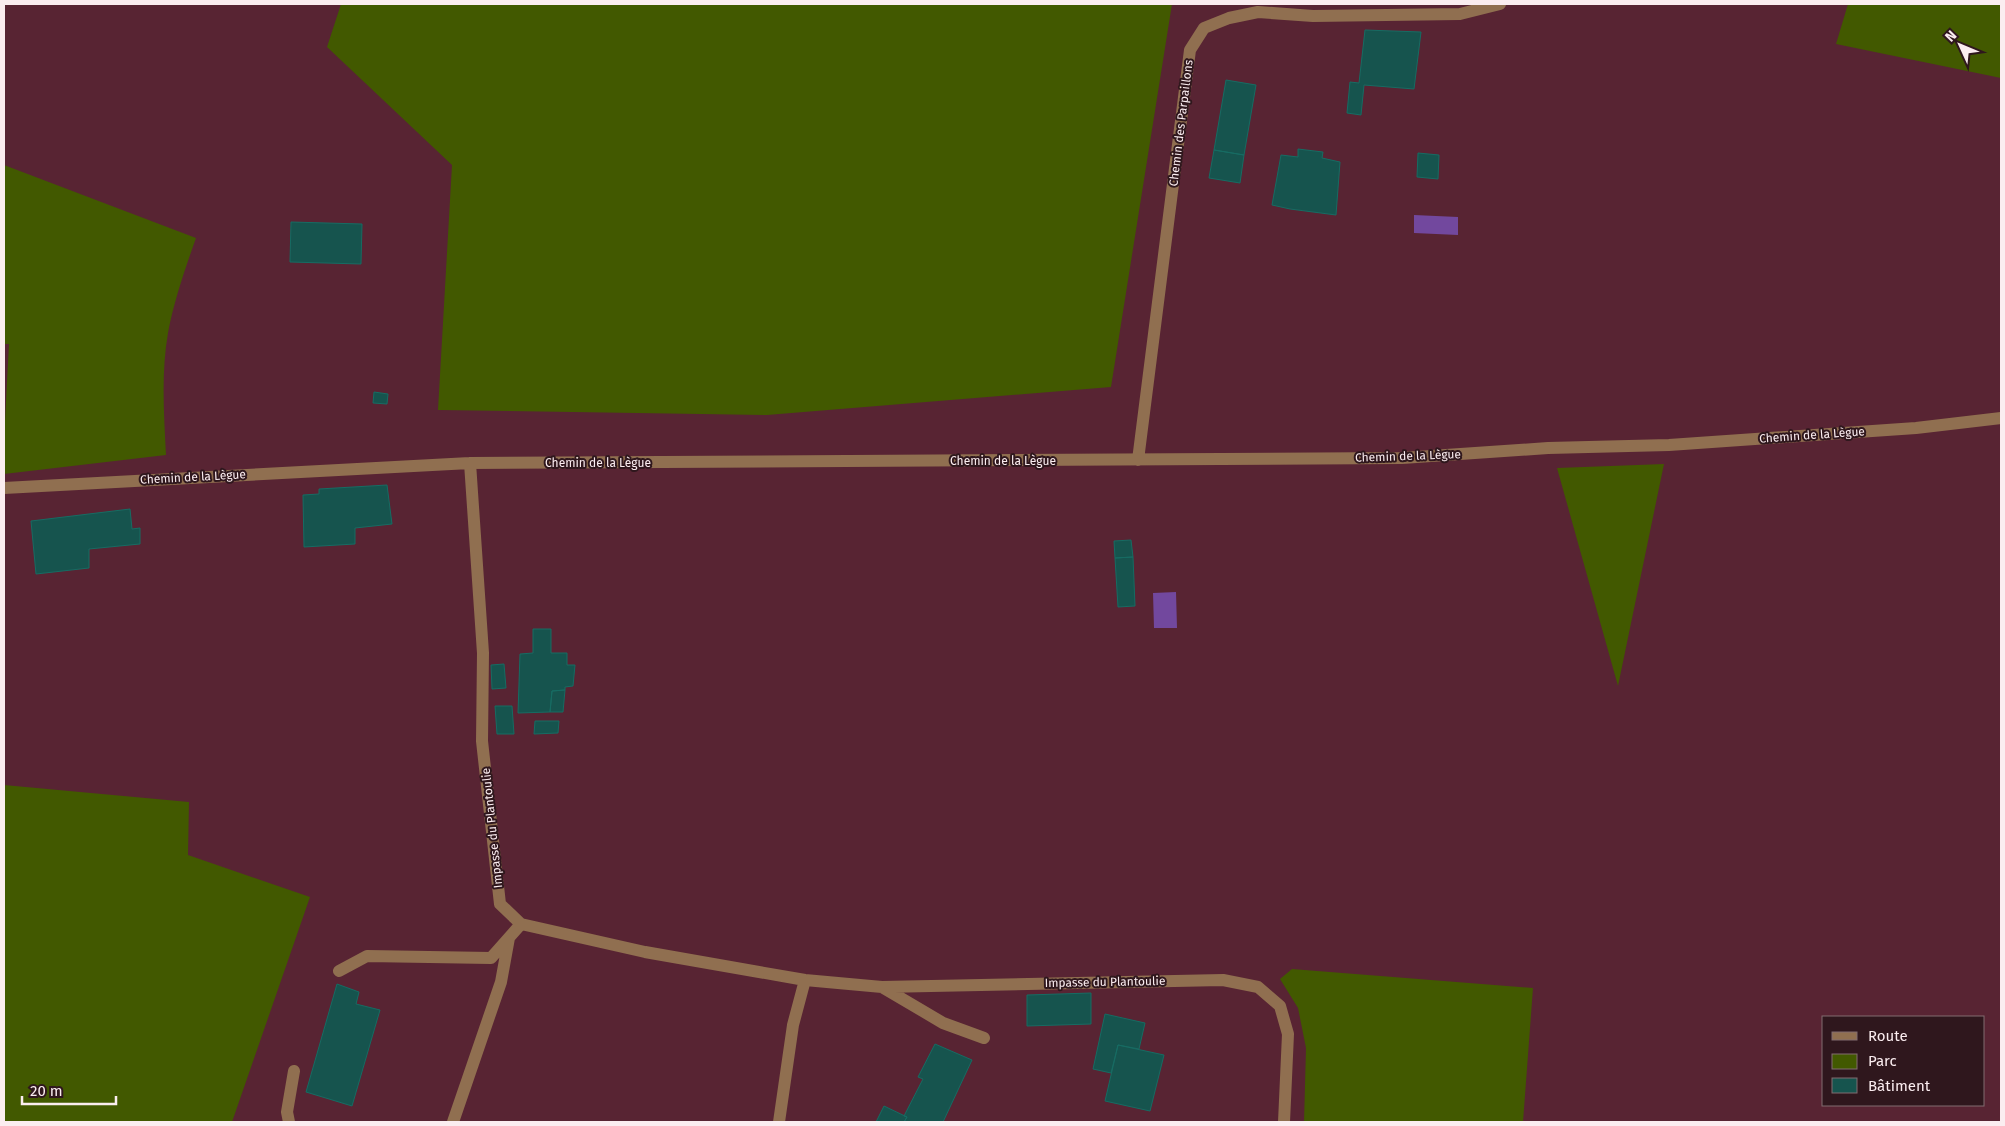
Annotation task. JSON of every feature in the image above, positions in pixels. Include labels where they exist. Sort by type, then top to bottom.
[{"type":"street","name":"Chemin des Parpaillons","points":[[1138,460],[1190,50],[1204,28],[1229,18],[1258,12],[1314,16],[1460,14],[1500,4]]},
{"type":"street","name":"Chemin de la Lègue","points":[[4,488],[470,463],[1402,458],[1548,448],[1669,445],[1916,428],[2001,418]]},
{"type":"street","name":"Impasse du Plantoulie","points":[[470,463],[482,653],[482,741],[500,904],[521,924],[645,952],[805,980],[882,987],[1223,980],[1258,987],[1280,1006],[1288,1034],[1284,1122]]},
{"type":"street","points":[[339,971],[366,956],[491,958],[521,924]]},
{"type":"street","points":[[453,1122],[500,982],[510,937]]},
{"type":"street","points":[[779,1122],[794,1026],[805,980]]},
{"type":"street","points":[[882,987],[943,1023],[984,1038]]},
{"type":"street","points":[[289,1122],[287,1112],[294,1071]]},
{"type":"green space","points":[[341,4],[1172,4],[1111,387],[767,415],[438,410],[452,165],[327,47]]},
{"type":"green space","points":[[1848,4],[2001,4],[2001,78],[1836,44]]},
{"type":"green space","points":[[4,165],[196,238],[184,273],[168,333],[164,363],[166,455],[4,474],[9,344],[4,344]]},
{"type":"green space","points":[[1664,464],[1618,686],[1557,468]]},
{"type":"green space","points":[[4,785],[189,802],[188,855],[310,897],[232,1122],[4,1122]]},
{"type":"green space","points":[[1292,969],[1533,988],[1523,1122],[1304,1122],[1306,1048],[1298,1008],[1280,979]]},
{"type":"shaded area","points":[[1414,215],[1458,217],[1458,235],[1414,233]]},
{"type":"shaded area","points":[[1176,592],[1177,628],[1154,628],[1153,593]]},
{"type":"building","points":[[1365,30],[1421,32],[1414,89],[1364,85],[1361,115],[1347,113],[1350,82],[1359,83]]},
{"type":"building","points":[[1226,80],[1256,85],[1244,155],[1214,150]]},
{"type":"building","points":[[1298,149],[1323,152],[1322,158],[1340,162],[1336,215],[1272,205],[1281,155],[1298,157]]},
{"type":"building","points":[[1214,150],[1244,155],[1240,183],[1209,178]]},
{"type":"building","points":[[1418,153],[1439,155],[1438,179],[1417,177]]},
{"type":"building","points":[[291,222],[362,224],[361,264],[290,262]]},
{"type":"building","points":[[374,392],[388,394],[387,404],[373,403]]},
{"type":"building","points":[[387,485],[392,524],[355,528],[355,544],[304,547],[303,495],[319,494],[319,489]]},
{"type":"building","points":[[130,509],[132,529],[140,528],[140,544],[89,549],[89,568],[36,574],[31,521]]},
{"type":"building","points":[[1131,540],[1133,557],[1115,558],[1114,541]]},
{"type":"building","points":[[1133,557],[1135,606],[1118,607],[1115,558]]},
{"type":"building","points":[[533,629],[551,629],[551,653],[567,653],[567,665],[575,665],[573,686],[565,687],[565,690],[552,691],[550,712],[518,713],[520,654],[533,653]]},
{"type":"building","points":[[504,664],[506,688],[492,689],[491,665]]},
{"type":"building","points":[[565,690],[563,712],[550,712],[552,691]]},
{"type":"building","points":[[495,706],[512,706],[514,734],[497,734]]},
{"type":"building","points":[[535,721],[559,721],[558,733],[534,734]]},
{"type":"building","points":[[337,984],[359,992],[356,1004],[380,1010],[352,1106],[306,1092]]},
{"type":"building","points":[[1091,993],[1091,1024],[1027,1026],[1027,995]]},
{"type":"building","points":[[1105,1014],[1145,1023],[1139,1049],[1118,1045],[1111,1073],[1093,1069]]},
{"type":"building","points":[[935,1044],[972,1060],[943,1122],[904,1122],[907,1117],[904,1116],[923,1079],[918,1077]]},
{"type":"building","points":[[1118,1045],[1164,1055],[1150,1111],[1105,1101]]},
{"type":"building","points":[[884,1106],[907,1117],[904,1122],[876,1122]]}]
